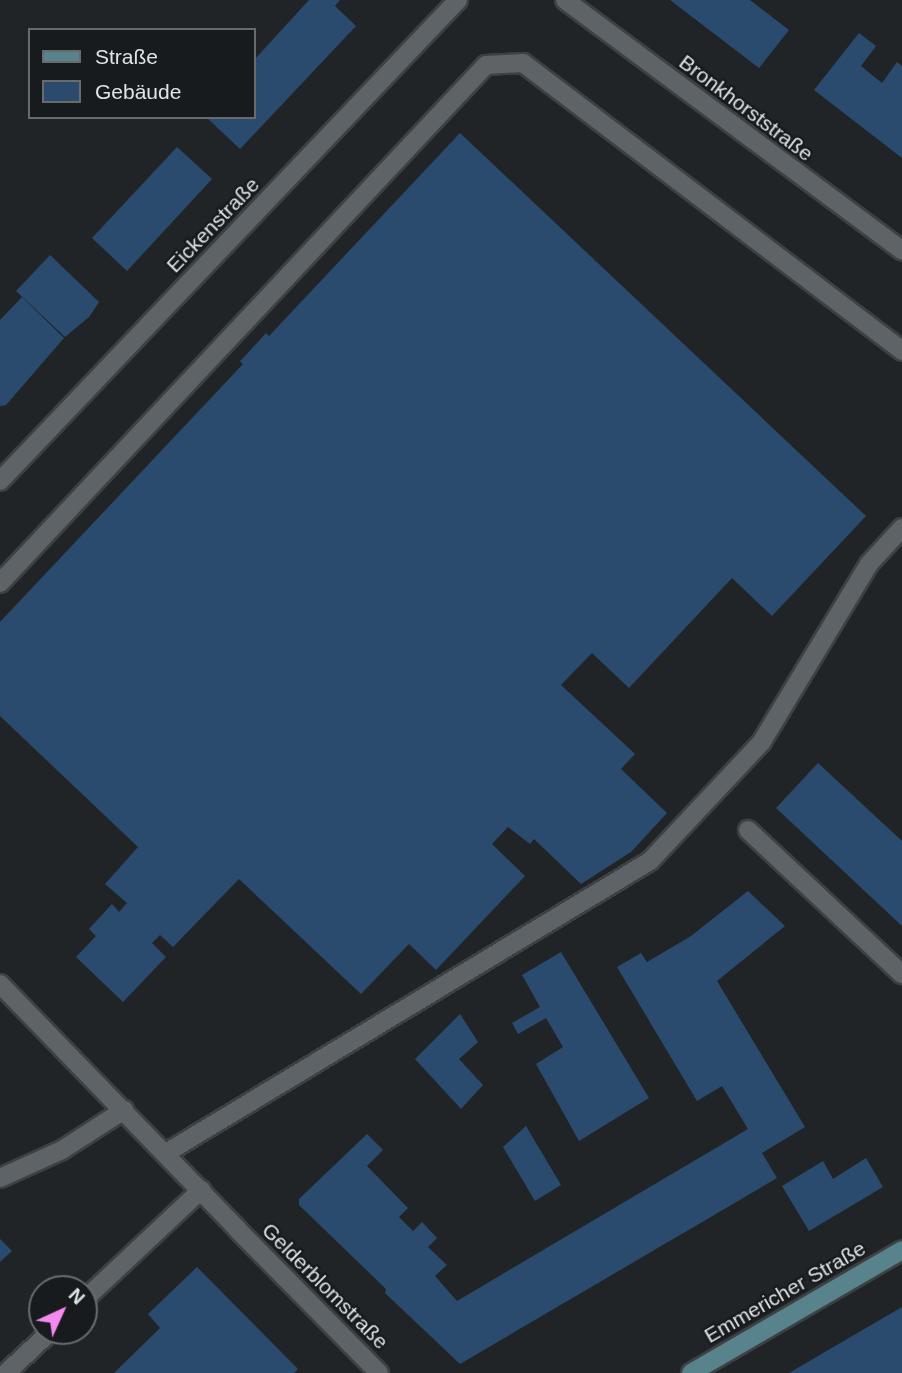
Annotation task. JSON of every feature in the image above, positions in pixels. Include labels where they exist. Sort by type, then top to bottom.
[{"type":"main road","name":"Emmericher Straße","points":[[691,1373],[902,1250]]},
{"type":"street","name":"Eickenstraße","points":[[0,481],[458,0]]},
{"type":"street","name":"Bronkhorststraße","points":[[565,0],[902,250]]},
{"type":"street","points":[[0,583],[486,65],[523,62],[902,351]]},
{"type":"street","points":[[166,1153],[650,862],[761,743],[869,564],[902,528]]},
{"type":"street","points":[[748,830],[902,974]]},
{"type":"street","name":"Gelderblomstraße","points":[[0,984],[379,1373]]},
{"type":"street","points":[[0,1178],[62,1150],[124,1110]]},
{"type":"street","points":[[98,1287],[201,1190]]},
{"type":"street","points":[[6,1373],[36,1345]]},
{"type":"building","points":[[309,0],[340,0],[335,6],[356,26],[240,149],[208,119],[256,119],[256,58]]},
{"type":"building","points":[[670,0],[750,0],[789,30],[759,68]]},
{"type":"building","points":[[859,33],[876,46],[861,66],[882,83],[897,62],[902,66],[902,158],[814,90]]},
{"type":"building","points":[[460,133],[866,516],[772,616],[732,578],[629,688],[592,653],[561,685],[635,754],[621,769],[667,813],[631,852],[581,884],[534,839],[530,844],[508,827],[492,844],[525,876],[436,970],[409,944],[361,994],[239,879],[173,947],[160,935],[152,943],[166,957],[123,1002],[76,957],[96,936],[89,929],[112,904],[119,912],[127,903],[105,884],[138,847],[0,716],[0,622],[243,364],[240,361],[266,333],[269,336]]},
{"type":"building","points":[[177,147],[212,179],[127,271],[92,238]]},
{"type":"building","points":[[50,255],[99,302],[89,317],[65,337],[16,291]]},
{"type":"building","points":[[22,297],[64,338],[6,405],[0,406],[0,320]]},
{"type":"building","points":[[818,763],[902,841],[902,926],[776,808]]},
{"type":"building","points":[[748,891],[785,926],[717,981],[805,1127],[762,1153],[777,1178],[460,1364],[385,1293],[386,1289],[299,1205],[299,1199],[367,1134],[383,1150],[367,1166],[408,1208],[399,1217],[413,1231],[422,1222],[437,1238],[428,1247],[447,1265],[435,1276],[457,1301],[748,1129],[722,1086],[697,1101],[617,967],[641,953],[647,962],[691,936]]},
{"type":"building","points":[[561,952],[649,1098],[579,1141],[536,1064],[563,1047],[546,1018],[518,1034],[512,1023],[540,1007],[522,975]]},
{"type":"building","points":[[460,1014],[478,1042],[459,1059],[483,1085],[461,1109],[415,1059]]},
{"type":"building","points":[[526,1126],[561,1185],[535,1201],[503,1147]]},
{"type":"building","points":[[866,1158],[883,1187],[809,1231],[782,1186],[823,1161],[833,1179]]},
{"type":"building","points":[[0,1239],[12,1251],[0,1262]]},
{"type":"building","points":[[197,1267],[298,1369],[294,1373],[114,1373],[160,1328],[148,1314]]},
{"type":"building","points":[[902,1307],[902,1373],[789,1373],[830,1349]]}]
